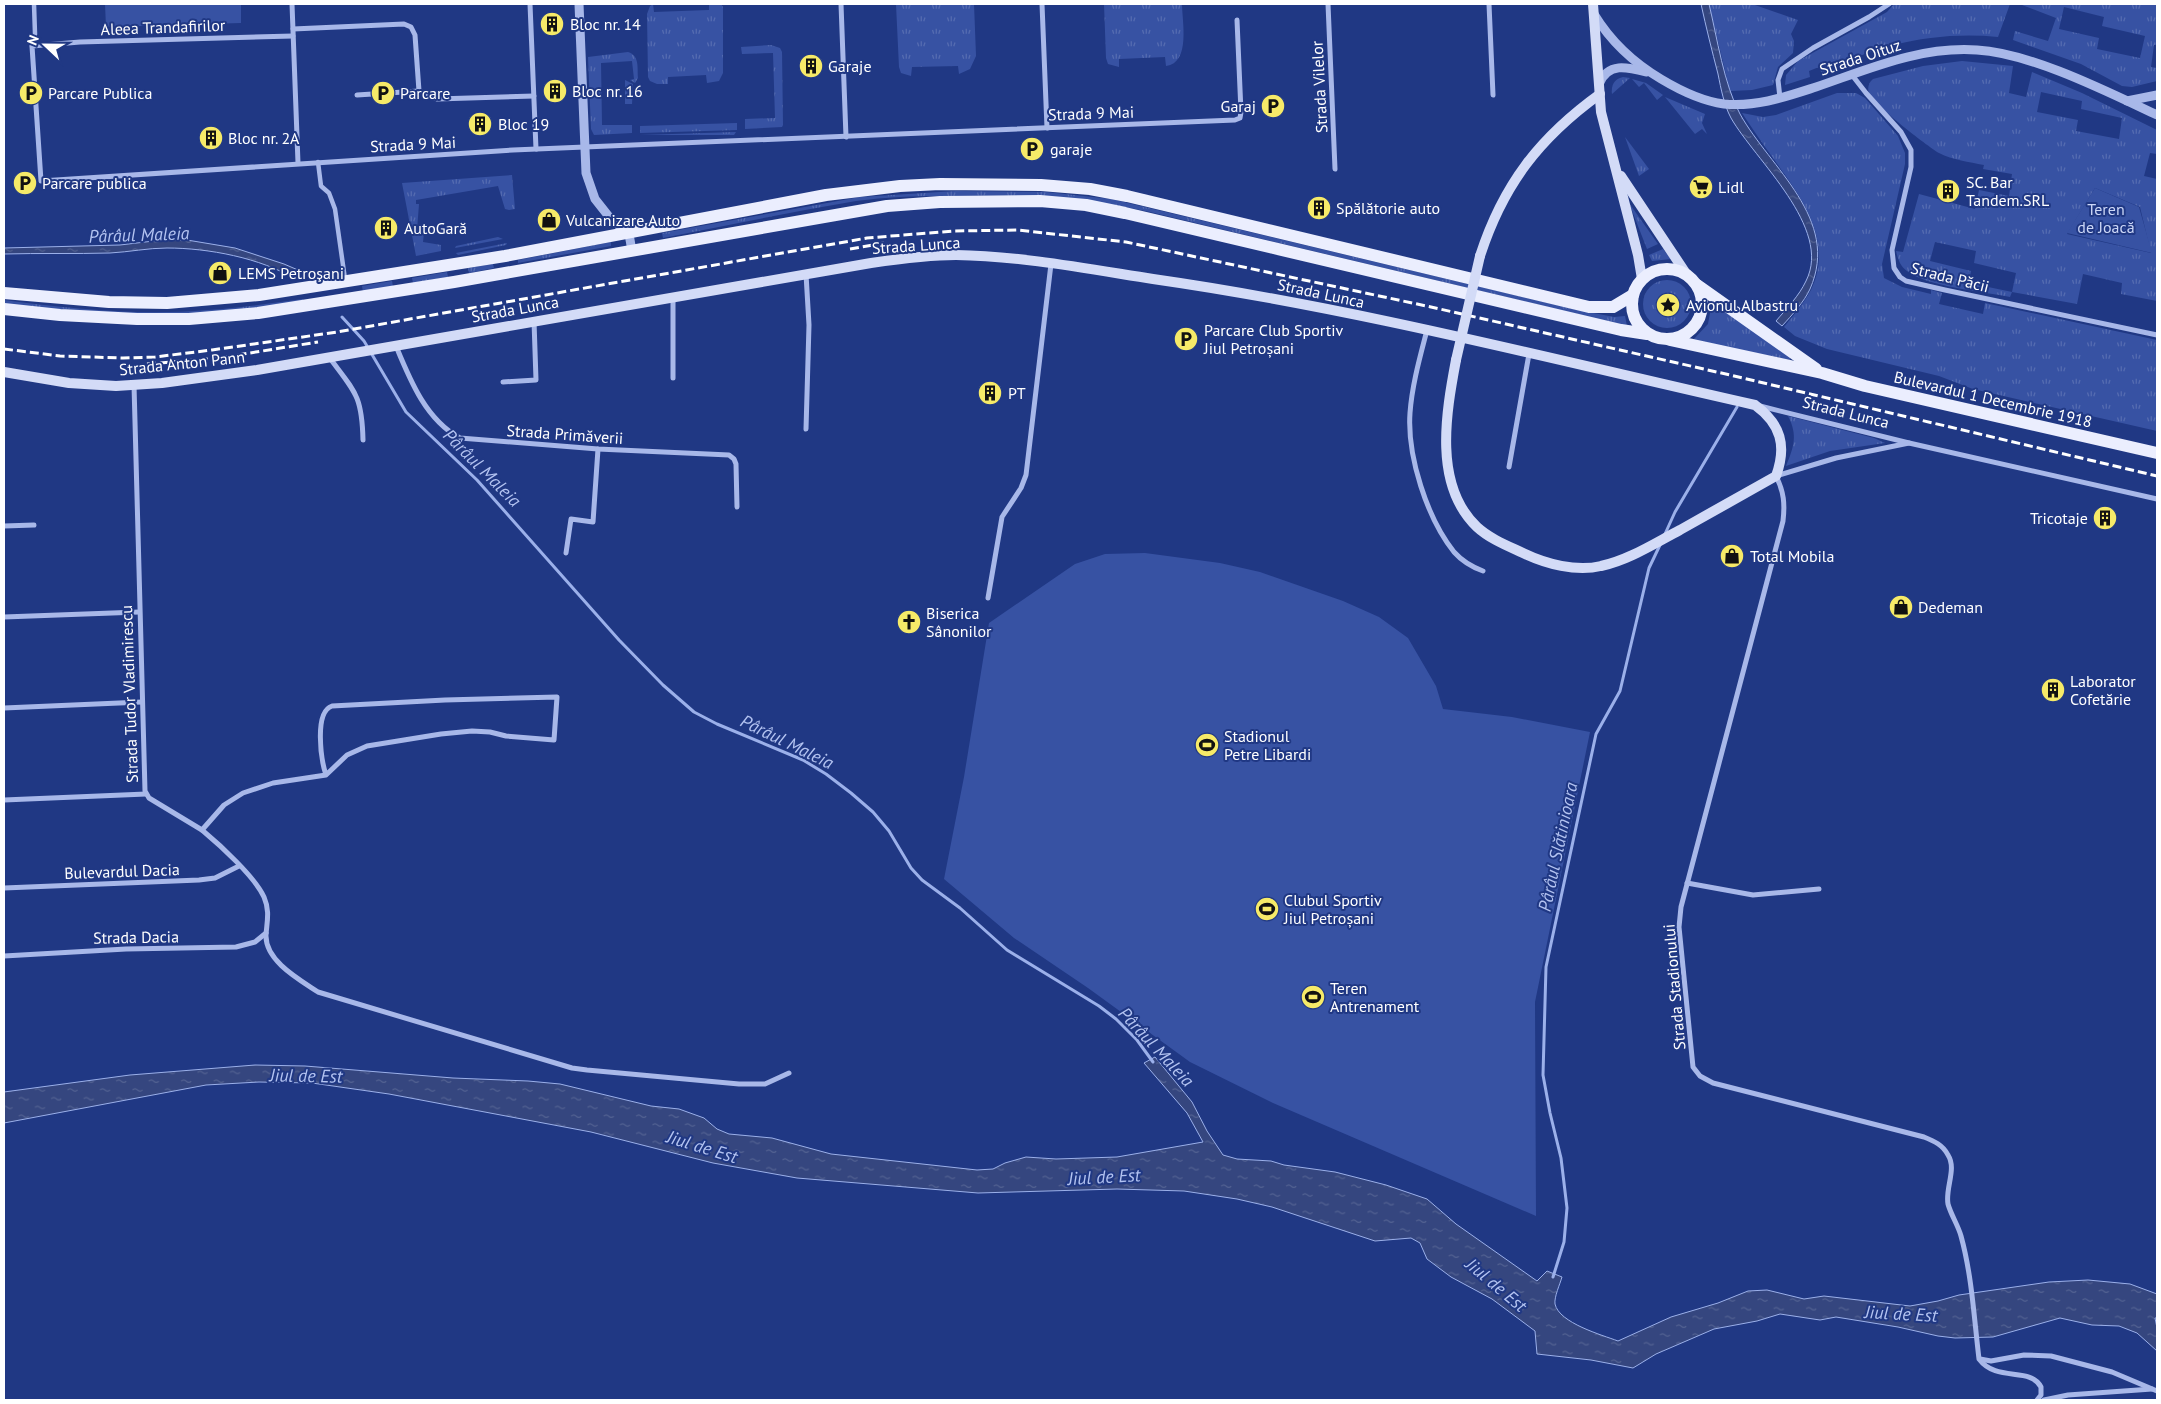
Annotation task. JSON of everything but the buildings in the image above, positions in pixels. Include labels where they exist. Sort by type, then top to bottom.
[{"type":"main road","points":[[1594,9],[1604,126],[1618,172],[1642,280]]},
{"type":"main road","points":[[1600,89],[1558,127],[1527,162],[1502,200],[1487,235],[1480,256],[1456,360],[1446,418],[1445,442],[1448,462],[1458,499],[1478,527],[1491,537],[1527,555],[1562,566],[1582,568],[1600,566],[1617,561],[1646,548],[1776,476],[1782,455],[1780,437],[1771,419],[1755,405]]},
{"type":"main road","points":[[1618,172],[1692,280],[1701,295],[1702,308],[1699,320],[1687,333],[1670,340],[1654,338],[1647,334],[1635,321],[1632,312],[1633,295],[1642,280],[1652,272],[1664,269],[1676,270],[1692,280]]},
{"type":"main road","points":[[4,294],[110,302],[181,303],[259,295],[505,256],[864,189],[940,184],[1041,185],[1090,190],[1136,198],[1589,307],[1613,307],[1633,295]]},
{"type":"main road","points":[[4,309],[99,317],[189,319],[258,313],[508,273],[887,206],[991,201],[1055,202],[1125,212],[1621,330],[1647,334]]},
{"type":"main road","name":"Strada Lunca","points":[[364,351],[806,274],[923,256],[957,255],[1051,264],[1264,296],[1427,330],[1755,405]]},
{"type":"main road","points":[[505,256],[508,273]]},
{"type":"main road","points":[[452,265],[454,282]]},
{"type":"main road","points":[[405,273],[408,290]]},
{"type":"main road","name":"Bulevardul 1 Decembrie 1918","points":[[1692,280],[1822,373]]},
{"type":"main road","points":[[348,282],[353,298]]},
{"type":"main road","name":"Bulevardul 1 Decembrie 1918","points":[[1670,340],[1822,373],[1874,388],[2157,453]]},
{"type":"main road","name":"Strada Anton Pann","points":[[4,372],[70,383],[134,385],[238,373],[364,351]]},
{"type":"street","points":[[32,46],[35,34],[34,4]]},
{"type":"street","points":[[292,4],[298,163]]},
{"type":"street","points":[[530,4],[536,149]]},
{"type":"street","points":[[579,4],[586,173],[595,199],[610,218],[629,234],[632,251]]},
{"type":"street","points":[[841,4],[846,137]]},
{"type":"street","points":[[1042,4],[1047,128]]},
{"type":"street","name":"Strada Vilelor","points":[[1328,4],[1335,169]]},
{"type":"street","points":[[1489,4],[1493,95]]},
{"type":"street","points":[[1780,99],[1777,88],[1782,69],[1889,4]]},
{"type":"street","name":"Strada Oituz","points":[[1594,9],[1609,37],[1651,73],[1685,93],[1703,100],[1724,104],[1780,99],[1910,56],[1952,50],[1977,50],[2001,53],[2025,60],[2127,101],[2157,116]]},
{"type":"street","name":"Strada 9 Mai","points":[[32,46],[42,181],[536,149],[1235,120],[1240,118],[1242,112],[1237,20]]},
{"type":"street","points":[[293,29],[404,24],[411,27],[415,35],[419,92]]},
{"type":"street","name":"Aleea Trandafirilor","points":[[32,46],[80,42],[294,36]]},
{"type":"street","points":[[1600,89],[1607,72],[1618,67],[1651,73]]},
{"type":"street","name":"Strada Păcii","points":[[1852,75],[1901,132],[1911,150],[1911,167],[1892,250],[1894,268],[1900,277],[1906,281],[2157,335]]},
{"type":"street","points":[[358,95],[419,92],[437,99],[534,96]]},
{"type":"street","points":[[2127,101],[2157,95]]},
{"type":"street","points":[[318,162],[321,186],[329,193],[335,208],[348,282]]},
{"type":"street","points":[[988,598],[998,530],[1002,517],[1021,488],[1026,475],[1051,264]]},
{"type":"street","points":[[806,274],[809,325],[806,429]]},
{"type":"street","points":[[673,296],[673,378]]},
{"type":"street","points":[[503,382],[536,380],[534,321]]},
{"type":"street","points":[[1427,330],[1410,412],[1414,458],[1430,510],[1446,540],[1455,553],[1463,560],[1483,571]]},
{"type":"street","name":"Strada Primăverii","points":[[396,346],[416,391],[434,417],[447,431],[460,438],[598,449],[730,455],[736,464],[736,507]]},
{"type":"street","points":[[1509,467],[1529,354]]},
{"type":"street","points":[[329,357],[358,397],[364,440]]},
{"type":"street","name":"Strada Tudor Vladimirescu","points":[[134,385],[139,612],[146,794],[149,798],[202,830],[219,844],[253,880],[264,896],[268,913],[266,933]]},
{"type":"street","name":"Strada Lunca","points":[[1755,405],[1909,443],[2157,499]]},
{"type":"street","points":[[1776,476],[1836,458],[1909,443]]},
{"type":"street","points":[[566,553],[571,519],[594,522],[598,449]]},
{"type":"street","name":"Strada Stadionului","points":[[1776,476],[1783,490],[1785,502],[1783,521],[1681,907],[1679,927],[1693,1067],[1700,1076],[1713,1083],[1924,1137],[1938,1144],[1948,1154],[1952,1165],[1948,1202],[1959,1229],[1966,1259],[1979,1359]]},
{"type":"street","points":[[4,526],[34,525]]},
{"type":"street","points":[[4,617],[139,612]]},
{"type":"street","points":[[202,830],[224,805],[243,793],[273,783],[326,774],[347,755],[367,746],[441,734],[490,732],[506,736],[554,740],[557,697],[445,700],[332,706],[326,708],[323,713],[320,745],[321,761],[326,774]]},
{"type":"street","points":[[4,708],[142,702]]},
{"type":"street","points":[[4,800],[146,794]]},
{"type":"street","name":"Bulevardul Dacia","points":[[4,888],[199,880],[215,878],[239,866]]},
{"type":"street","points":[[1687,883],[1753,895],[1819,889]]},
{"type":"street","points":[[266,933],[266,941],[273,955],[296,977],[318,992],[572,1068],[739,1084],[765,1084],[788,1072]]},
{"type":"street","name":"Strada Dacia","points":[[4,956],[126,949],[236,947],[255,942],[266,933]]},
{"type":"street","points":[[1979,1359],[1990,1361],[2024,1356],[2050,1356],[2112,1372],[2155,1390]]},
{"type":"street","points":[[1979,1359],[1983,1364],[1996,1372],[2032,1378],[2041,1387],[2041,1394],[2037,1400]]},
{"type":"street","points":[[2044,1400],[2068,1395],[2155,1390]]},
{"type":"green space","points":[[105,4],[241,4],[241,23],[106,27]]},
{"type":"green space","points":[[653,4],[654,12],[709,10],[709,4],[721,4],[723,7],[723,73],[719,81],[707,83],[706,75],[668,77],[668,84],[657,84],[650,81],[648,77],[647,14],[650,6]]},
{"type":"green space","points":[[896,4],[974,4],[976,56],[970,69],[959,74],[958,66],[912,67],[911,76],[901,73],[899,67]]},
{"type":"green space","points":[[1104,4],[1182,4],[1184,30],[1182,50],[1179,57],[1174,63],[1166,66],[1165,57],[1119,59],[1119,67],[1108,64],[1106,58]]},
{"type":"green space","points":[[1709,4],[1752,4],[1798,20],[1791,34],[1794,41],[1793,53],[1778,67],[1773,85],[1752,90],[1730,91]]},
{"type":"green space","points":[[1894,4],[2010,4],[1998,37],[1952,36],[1907,42],[1863,55],[1822,74],[1819,67],[1809,71],[1810,77],[1785,85],[1786,75],[1798,61],[1887,12]]},
{"type":"green space","points":[[2157,4],[2157,45],[2154,45],[2151,67],[2157,68],[2157,81],[2132,87],[2122,86],[2081,64],[2013,40],[2015,31],[2048,41],[2056,18],[2022,5]],"holes":[[[2064,7],[2104,17],[2102,26],[2145,36],[2140,58],[2097,49],[2099,38],[2059,29]]]},
{"type":"green space","points":[[771,45],[780,48],[782,52],[783,125],[782,127],[745,129],[745,119],[775,118],[773,53],[742,54],[741,47]]},
{"type":"green space","points":[[628,52],[634,56],[637,63],[638,78],[635,83],[630,80],[634,79],[632,61],[601,63],[602,125],[632,125],[632,133],[594,135],[591,129],[588,57]]},
{"type":"green space","points":[[1962,61],[2013,66],[2009,93],[2026,97],[2032,72],[2082,93],[2157,130],[2157,154],[2150,153],[2144,176],[2157,179],[2157,301],[2121,294],[2122,283],[2083,274],[2077,304],[2012,292],[2010,297],[1956,288],[1927,281],[1905,269],[1896,251],[1903,252],[1919,194],[1975,209],[1979,190],[2009,196],[2012,174],[1983,169],[1984,165],[1955,159],[1939,153],[1890,116],[1869,93],[1869,85],[1873,79],[1923,66]],"holes":[[[2041,92],[2082,101],[2081,109],[2122,118],[2119,139],[2076,131],[2078,120],[2037,112]],[[2095,188],[2140,207],[2151,253],[2067,234]],[[1935,242],[1976,251],[1974,263],[2016,273],[2012,292],[1969,283],[1971,271],[1930,261]]]},
{"type":"green space","points":[[1623,77],[1630,78],[1612,94],[1614,83],[1617,79]]},
{"type":"green space","points":[[1632,79],[1646,83],[1663,95],[1657,100],[1644,83],[1639,87]]},
{"type":"green space","points":[[625,80],[633,84],[632,104],[625,104]]},
{"type":"green space","points":[[1837,93],[1856,93],[1865,98],[1898,136],[1905,153],[1905,164],[1882,264],[1884,278],[1902,287],[1931,294],[1931,290],[1942,293],[1939,304],[1983,314],[1985,303],[2157,340],[2157,431],[1973,389],[1939,376],[1827,349],[1795,336],[1784,327],[1811,290],[1817,272],[1819,254],[1817,236],[1803,203],[1794,188],[1742,113],[1763,117],[1776,115]]},
{"type":"green space","points":[[1665,97],[1705,114],[1702,123],[1707,134],[1702,129],[1695,134]]},
{"type":"green space","points":[[737,123],[737,130],[640,133],[640,126]]},
{"type":"green space","points":[[736,132],[734,135],[640,135]]},
{"type":"green space","points":[[1625,137],[1649,169],[1639,176]]},
{"type":"green space","points":[[512,175],[515,209],[505,209],[498,186],[416,200],[416,204],[419,204],[417,230],[424,232],[423,242],[441,245],[441,251],[416,256],[402,183]]},
{"type":"green space","name":"Teren de Joacă","points":[[2095,188],[2139,207],[2152,253],[2067,233]]},
{"type":"green space","points":[[956,191],[1046,192],[1111,199],[1573,309],[1614,317],[1625,316],[1627,326],[1150,212],[1073,200],[996,196],[922,196],[878,199],[856,201],[663,238],[662,233],[860,197]]},
{"type":"green space","points":[[1629,203],[1658,244],[1647,249]]},
{"type":"green space","points":[[498,237],[503,239],[455,248],[456,246]]},
{"type":"green space","points":[[611,242],[611,246],[518,263],[518,260]]},
{"type":"green space","points":[[507,243],[506,245],[458,255],[456,253]]},
{"type":"green space","points":[[1663,249],[1671,259],[1652,261],[1649,255]]},
{"type":"green space","points":[[493,264],[494,268],[469,273],[468,268]]},
{"type":"green space","points":[[447,272],[448,277],[413,283],[412,278]]},
{"type":"green space","points":[[1662,280],[1672,280],[1681,284],[1687,290],[1690,295],[1690,313],[1681,324],[1672,328],[1662,328],[1653,324],[1647,318],[1643,309],[1643,299],[1647,290],[1653,284]]},
{"type":"green space","points":[[392,281],[393,287],[363,292],[362,286]]},
{"type":"green space","points":[[303,299],[304,303],[208,314],[113,315],[4,304],[4,300],[80,309],[182,312]]},
{"type":"green space","points":[[1712,302],[1790,356],[1790,360],[1693,340],[1708,324]]},
{"type":"green space","points":[[1788,416],[1874,438],[1885,443],[1830,451],[1786,466],[1794,441],[1793,429]]},
{"type":"green space","name":"Clubul Sportiv Jiul Petroșani","points":[[1145,553],[1220,563],[1260,572],[1343,601],[1379,617],[1408,638],[1436,686],[1443,709],[1512,717],[1590,732],[1535,1002],[1536,1216],[1273,1103],[1190,1062],[1088,988],[1014,938],[944,879],[964,777],[989,623],[1075,564],[1105,554]]},
{"type":"water","points":[[1701,4],[1709,4],[1725,75],[1734,102],[1753,134],[1798,196],[1809,217],[1816,240],[1817,264],[1810,289],[1801,304],[1782,326],[1776,321],[1796,297],[1806,281],[1812,261],[1809,239],[1788,195],[1731,118],[1723,97]]},
{"type":"water","points":[[162,240],[187,240],[235,248],[284,264],[298,270],[305,276],[295,279],[266,265],[250,260],[217,252],[183,248],[160,248],[110,253],[4,254],[4,248],[120,245]]},
{"type":"water","name":"Jiul de Est","points":[[1155,1057],[1192,1102],[1207,1131],[1223,1155],[1237,1159],[1271,1161],[1284,1165],[1335,1172],[1386,1185],[1427,1199],[1456,1224],[1537,1281],[1547,1271],[1562,1277],[1555,1301],[1558,1311],[1572,1322],[1592,1332],[1618,1341],[1671,1317],[1718,1303],[1748,1291],[1767,1290],[1804,1299],[1824,1296],[1910,1306],[1959,1295],[2049,1282],[2088,1280],[2130,1284],[2157,1294],[2157,1318],[2155,1318],[2157,1351],[2137,1333],[2119,1326],[2092,1325],[2060,1318],[1993,1337],[1955,1338],[1836,1317],[1820,1320],[1780,1314],[1757,1321],[1714,1329],[1656,1354],[1633,1368],[1591,1360],[1537,1354],[1535,1331],[1492,1299],[1451,1277],[1427,1259],[1420,1243],[1411,1238],[1375,1241],[1272,1207],[1237,1199],[1184,1191],[1117,1189],[978,1193],[797,1178],[713,1163],[591,1132],[389,1094],[312,1083],[259,1082],[206,1085],[4,1123],[4,1092],[130,1075],[255,1065],[305,1066],[453,1078],[560,1084],[651,1106],[679,1109],[704,1118],[717,1129],[729,1134],[772,1138],[831,1154],[977,1170],[993,1169],[1005,1163],[1026,1157],[1056,1159],[1117,1157],[1203,1142],[1187,1113],[1144,1063]]},
{"type":"waterway","name":"Pârâul Maleia","points":[[342,317],[364,341],[406,412],[477,480],[619,640],[663,685],[694,712],[717,724],[803,760],[851,793],[873,812],[889,831],[911,868],[922,880],[960,908],[1007,950],[1099,1006],[1116,1019],[1137,1040],[1153,1062]]},
{"type":"waterway","name":"Pârâul Slătinioara","points":[[1665,534],[1675,512],[1737,407]]},
{"type":"waterway","name":"Pârâul Slătinioara","points":[[1553,1277],[1564,1242],[1567,1208],[1561,1158],[1543,1075],[1546,967],[1596,734],[1620,691],[1649,568],[1660,545]]},
{"type":"railway","points":[[4,349],[60,356],[155,357],[337,332],[867,238],[954,231],[1017,230],[1126,242],[1431,307],[1730,375],[2157,476]]},
{"type":"railway","points":[[850,249],[884,243]]},
{"type":"railway","points":[[147,364],[219,358],[318,342]]},
{"type":"place","name":"Bloc nr. 14","points":[[552,24]]},
{"type":"place","name":"Garaje","points":[[811,66]]},
{"type":"place","name":"Bloc nr. 16","points":[[555,91]]},
{"type":"place","name":"Parcare Publica","points":[[31,93]]},
{"type":"place","name":"Parcare","points":[[383,93]]},
{"type":"place","name":"Garaj","points":[[1273,106]]},
{"type":"place","name":"Bloc 19","points":[[480,124]]},
{"type":"place","name":"Bloc nr. 2A","points":[[211,138]]},
{"type":"place","name":"garaje","points":[[1032,149]]},
{"type":"place","name":"Parcare publica","points":[[25,183]]},
{"type":"place","name":"Lidl","points":[[1701,187]]},
{"type":"place","name":"SC. Bar Tandem.SRL","points":[[1948,191]]},
{"type":"place","name":"Spălătorie auto","points":[[1319,208]]},
{"type":"place","name":"Vulcanizare Auto","points":[[549,220]]},
{"type":"place","name":"AutoGară","points":[[386,228]]},
{"type":"place","name":"LEMS Petroşani","points":[[220,273]]},
{"type":"place","name":"Avionul Albastru","points":[[1668,305]]},
{"type":"place","name":"Parcare Club Sportiv Jiul Petroșani","points":[[1186,339]]},
{"type":"place","name":"PT","points":[[990,393]]},
{"type":"place","name":"Tricotaje","points":[[2105,518]]},
{"type":"place","name":"Total Mobila","points":[[1732,556]]},
{"type":"place","name":"Dedeman","points":[[1901,607]]},
{"type":"place","name":"Biserica Sânonilor","points":[[909,622]]},
{"type":"place","name":"Laborator Cofetărie","points":[[2053,690]]},
{"type":"place","name":"Stadionul Petre Libardi","points":[[1207,745]]},
{"type":"place","name":"Clubul Sportiv Jiul Petroșani","points":[[1267,909]]},
{"type":"place","name":"Teren Antrenament","points":[[1313,997]]}]
